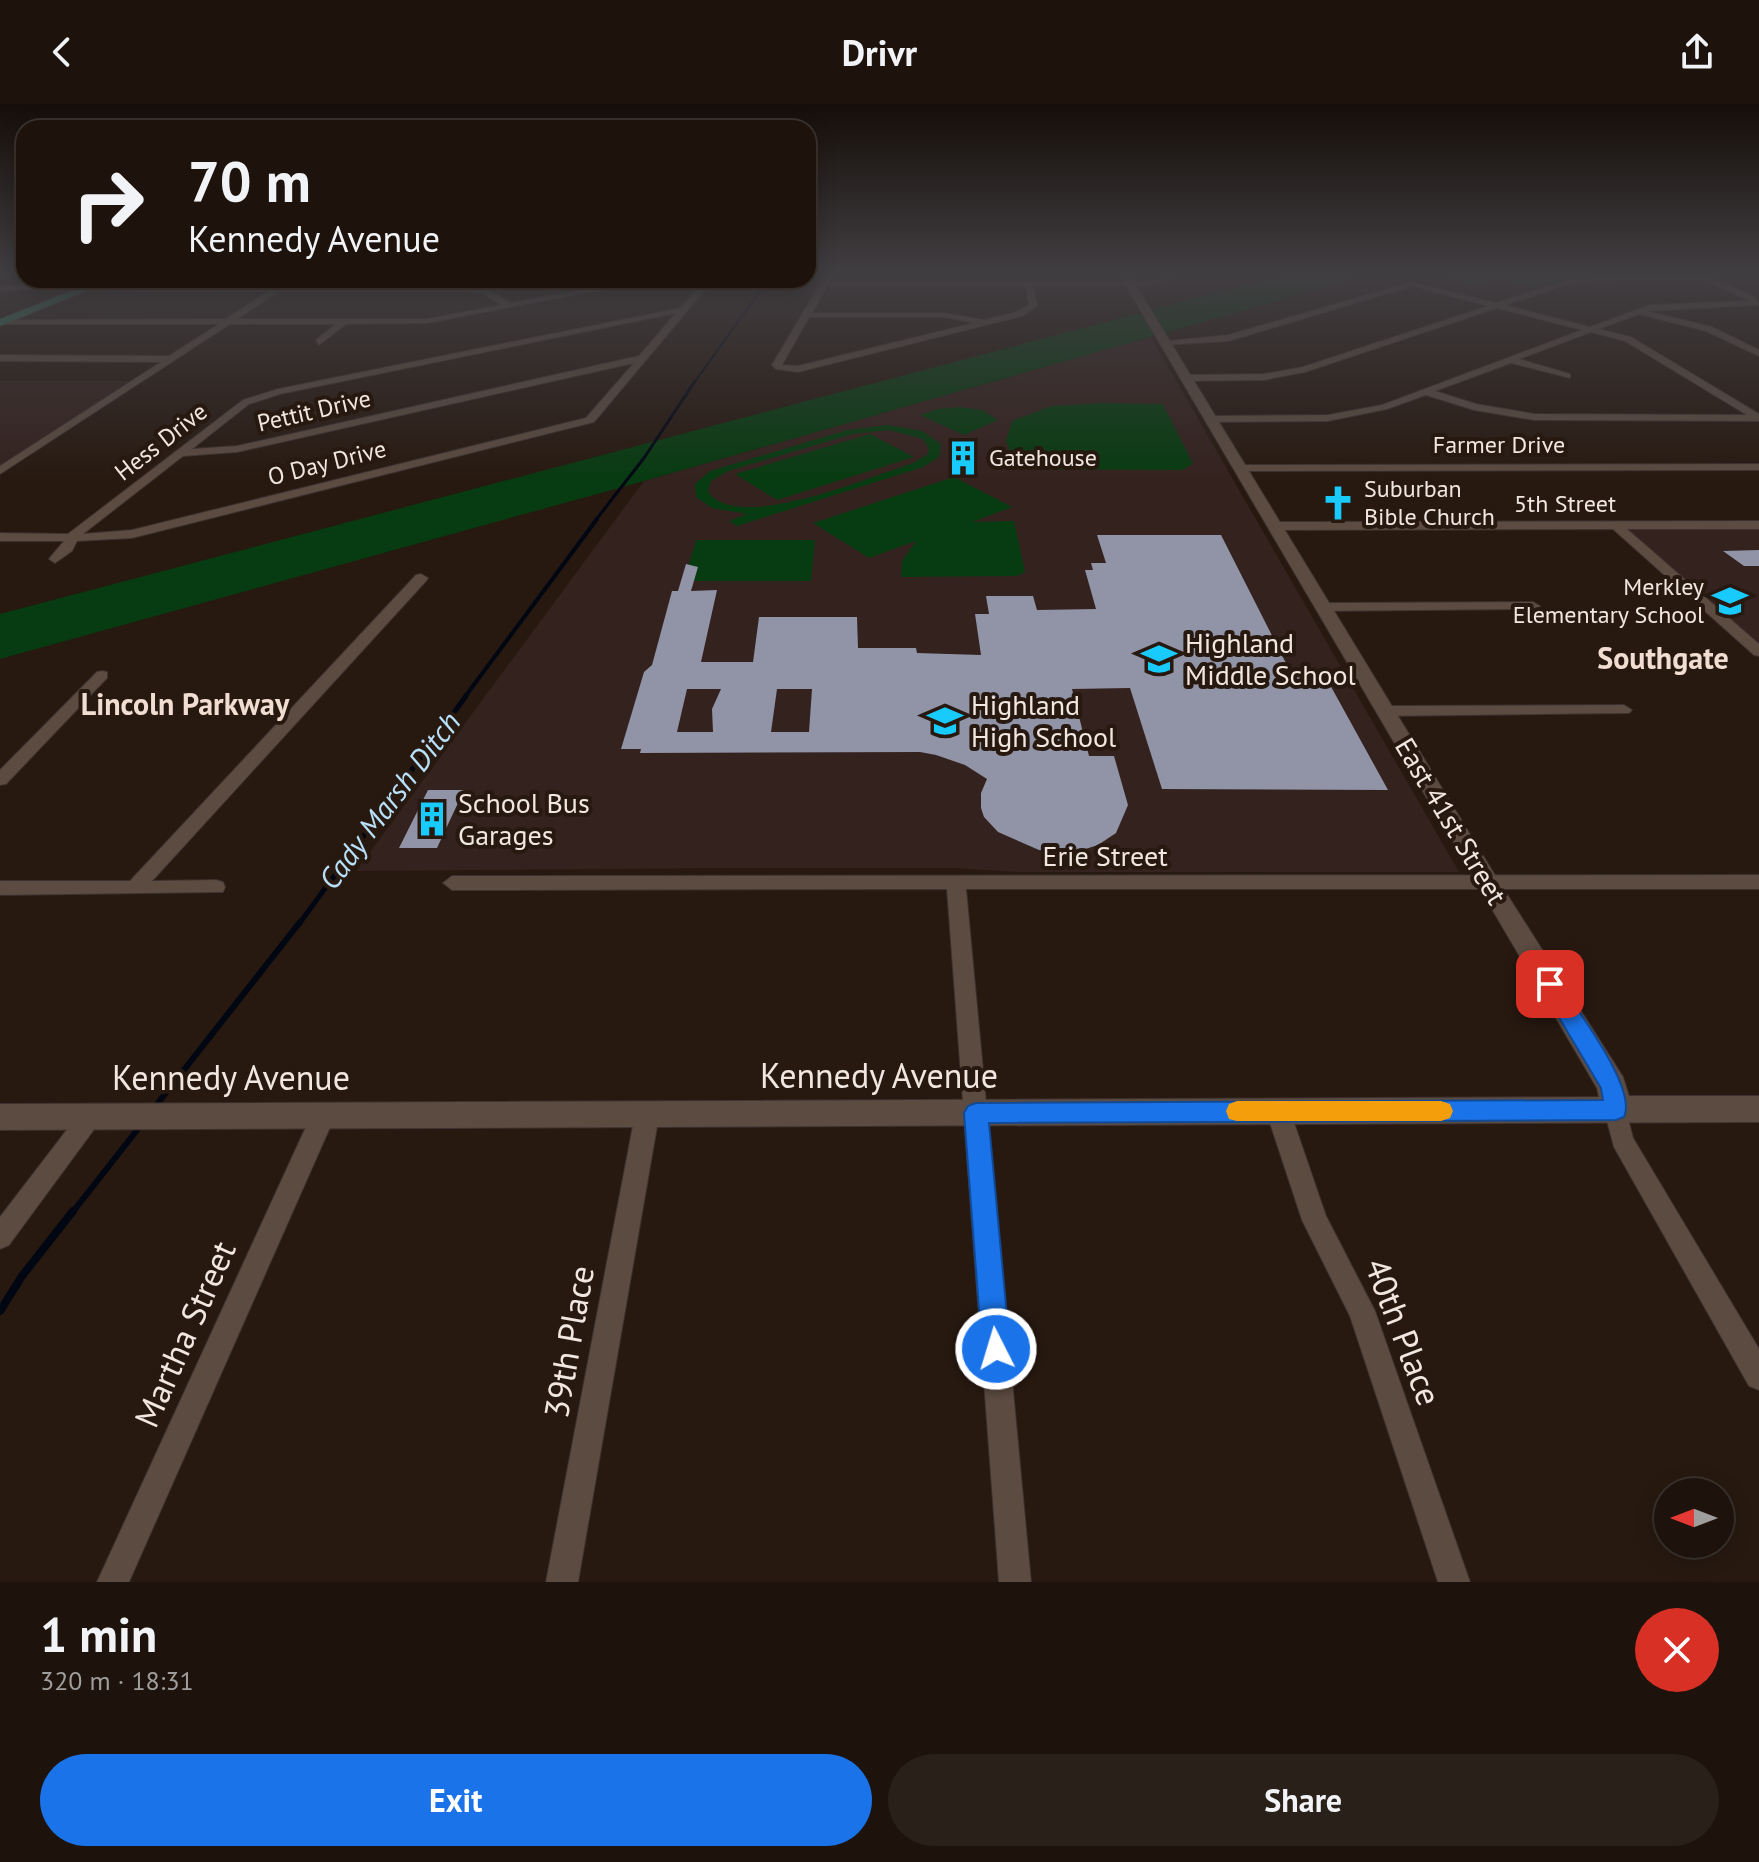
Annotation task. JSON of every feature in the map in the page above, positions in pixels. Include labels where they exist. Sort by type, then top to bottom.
[{"type":"street","points":[[0,471],[196,343]]},
{"type":"street","name":"Hess Drive","points":[[55,559],[68,548],[72,537],[235,408],[261,396],[520,343]]},
{"type":"street","points":[[644,358],[657,343]]},
{"type":"street","points":[[790,343],[777,365],[785,369],[798,369],[904,343]]},
{"type":"street","name":"East 41st Street","points":[[1165,343],[1612,1086],[1622,1140],[1759,1376]]},
{"type":"street","points":[[1185,378],[1264,377],[1294,371],[1381,343]]},
{"type":"street","points":[[1210,419],[1349,416],[1551,343]]},
{"type":"street","points":[[1633,343],[1759,418]]},
{"type":"street","points":[[1738,343],[1759,353]]},
{"type":"street","points":[[0,358],[172,359]]},
{"type":"street","name":"O Day Drive","points":[[0,537],[132,534],[590,420],[644,358]]},
{"type":"street","name":"Pettit Drive","points":[[180,453],[237,449],[644,358]]},
{"type":"street","points":[[1508,359],[1567,376]]},
{"type":"street","points":[[1424,391],[1474,407],[1534,417],[1759,418]]},
{"type":"street","name":"Farmer Drive","points":[[1239,468],[1759,467]]},
{"type":"street","name":"5th Street","points":[[1274,526],[1759,525]]},
{"type":"street","points":[[1617,526],[1759,652]]},
{"type":"street","points":[[135,887],[421,578]]},
{"type":"street","points":[[1322,607],[1533,606]]},
{"type":"street","points":[[0,780],[102,675]]},
{"type":"street","points":[[1385,711],[1624,710]]},
{"type":"street","points":[[956,882],[1015,1582]]},
{"type":"street","name":"Erie Street","points":[[452,883],[956,882],[975,885],[1759,882]]},
{"type":"street","points":[[0,888],[216,887]]},
{"type":"street","name":"Kennedy Avenue","points":[[0,1117],[1759,1109]]},
{"type":"street","name":"40th Place","points":[[1278,1111],[1315,1220],[1362,1311],[1454,1582]]},
{"type":"street","name":"39th Place","points":[[562,1582],[647,1115]]},
{"type":"street","name":"Martha Street","points":[[113,1582],[323,1116]]},
{"type":"street","points":[[0,1237],[90,1117]]},
{"type":"shaded area","points":[[1130,343],[1154,343],[1459,872],[1018,872],[953,868],[356,871],[644,481]]},
{"type":"shaded area","points":[[0,381],[132,381],[0,467]]},
{"type":"shaded area","name":"Merkley Elementary School","points":[[1759,525],[1759,652],[1617,526]]},
{"type":"green space","points":[[1027,343],[1129,343],[0,659],[0,614]]},
{"type":"green space","points":[[1163,404],[1193,464],[1182,470],[1017,469],[1006,441],[1012,421],[1051,406]]},
{"type":"green space","points":[[959,407],[983,410],[998,420],[964,435],[920,415],[937,409]]},
{"type":"green space","points":[[888,425],[922,431],[941,444],[939,457],[923,467],[737,526],[729,521],[747,514],[712,508],[696,497],[695,484],[710,471],[847,430]],"holes":[[[889,430],[923,439],[929,449],[927,455],[913,463],[806,498],[747,507],[724,503],[708,492],[711,481],[728,471],[853,434]]]},
{"type":"green space","points":[[870,434],[914,457],[777,500],[735,474]]},
{"type":"green space","points":[[954,477],[1012,507],[972,522],[1014,521],[1025,572],[1017,576],[901,577],[902,561],[916,541],[869,558],[813,523]]},
{"type":"green space","points":[[696,540],[815,540],[811,581],[684,581]]},
{"type":"building","name":"Highland High School","points":[[1097,535],[1221,535],[1293,677],[1307,677],[1310,683],[1329,683],[1388,790],[1162,789],[1130,688],[1072,689],[1089,756],[1114,756],[1128,805],[1116,833],[1098,845],[1076,852],[1039,850],[998,832],[984,817],[981,808],[981,793],[987,779],[965,765],[936,755],[920,752],[640,753],[641,749],[621,749],[644,672],[652,665],[672,591],[678,591],[686,564],[698,567],[691,591],[717,590],[701,662],[753,662],[759,617],[857,617],[858,648],[916,648],[917,653],[981,655],[975,614],[989,614],[986,596],[1033,596],[1037,610],[1096,609],[1085,570],[1093,570],[1091,563],[1106,563]],"holes":[[[687,689],[721,689],[712,709],[713,732],[677,732]],[[777,689],[812,689],[809,732],[771,732]]]},
{"type":"building","points":[[1759,550],[1759,566],[1744,566],[1723,551]]},
{"type":"building","name":"School Bus Garages","points":[[428,790],[464,790],[437,848],[399,848]]},
{"type":"waterway","name":"Cady Marsh Ditch","points":[[694,383],[723,343]]},
{"type":"waterway","name":"Cady Marsh Ditch","points":[[595,521],[644,458],[695,381]]},
{"type":"waterway","name":"Cady Marsh Ditch","points":[[464,698],[597,519]]},
{"type":"waterway","name":"Cady Marsh Ditch","points":[[299,924],[466,696]]},
{"type":"waterway","name":"Cady Marsh Ditch","points":[[154,1108],[300,922]]},
{"type":"waterway","name":"Cady Marsh Ditch","points":[[72,1213],[141,1125]]},
{"type":"waterway","name":"Cady Marsh Ditch","points":[[0,1311],[22,1276],[73,1211]]},
{"type":"slow traffic","points":[[1237,1111],[1441,1111]]},
{"type":"place","name":"Gatehouse","points":[[963,458]]},
{"type":"place","name":"Suburban Bible Church","points":[[1338,503]]},
{"type":"place","name":"Merkley Elementary School","points":[[1730,601]]},
{"type":"place","name":"Highland Middle School","points":[[1159,659]]},
{"type":"place","name":"Highland High School","points":[[945,721]]},
{"type":"place","name":"School Bus Garages","points":[[432,819]]},
{"type":"district","name":"Southgate","points":[[1663,659]]},
{"type":"district","name":"Lincoln Parkway","points":[[185,705]]},
{"type":"route","points":[[996,1349],[976,1113],[1616,1110],[1612,1086],[1550,984]]}]
